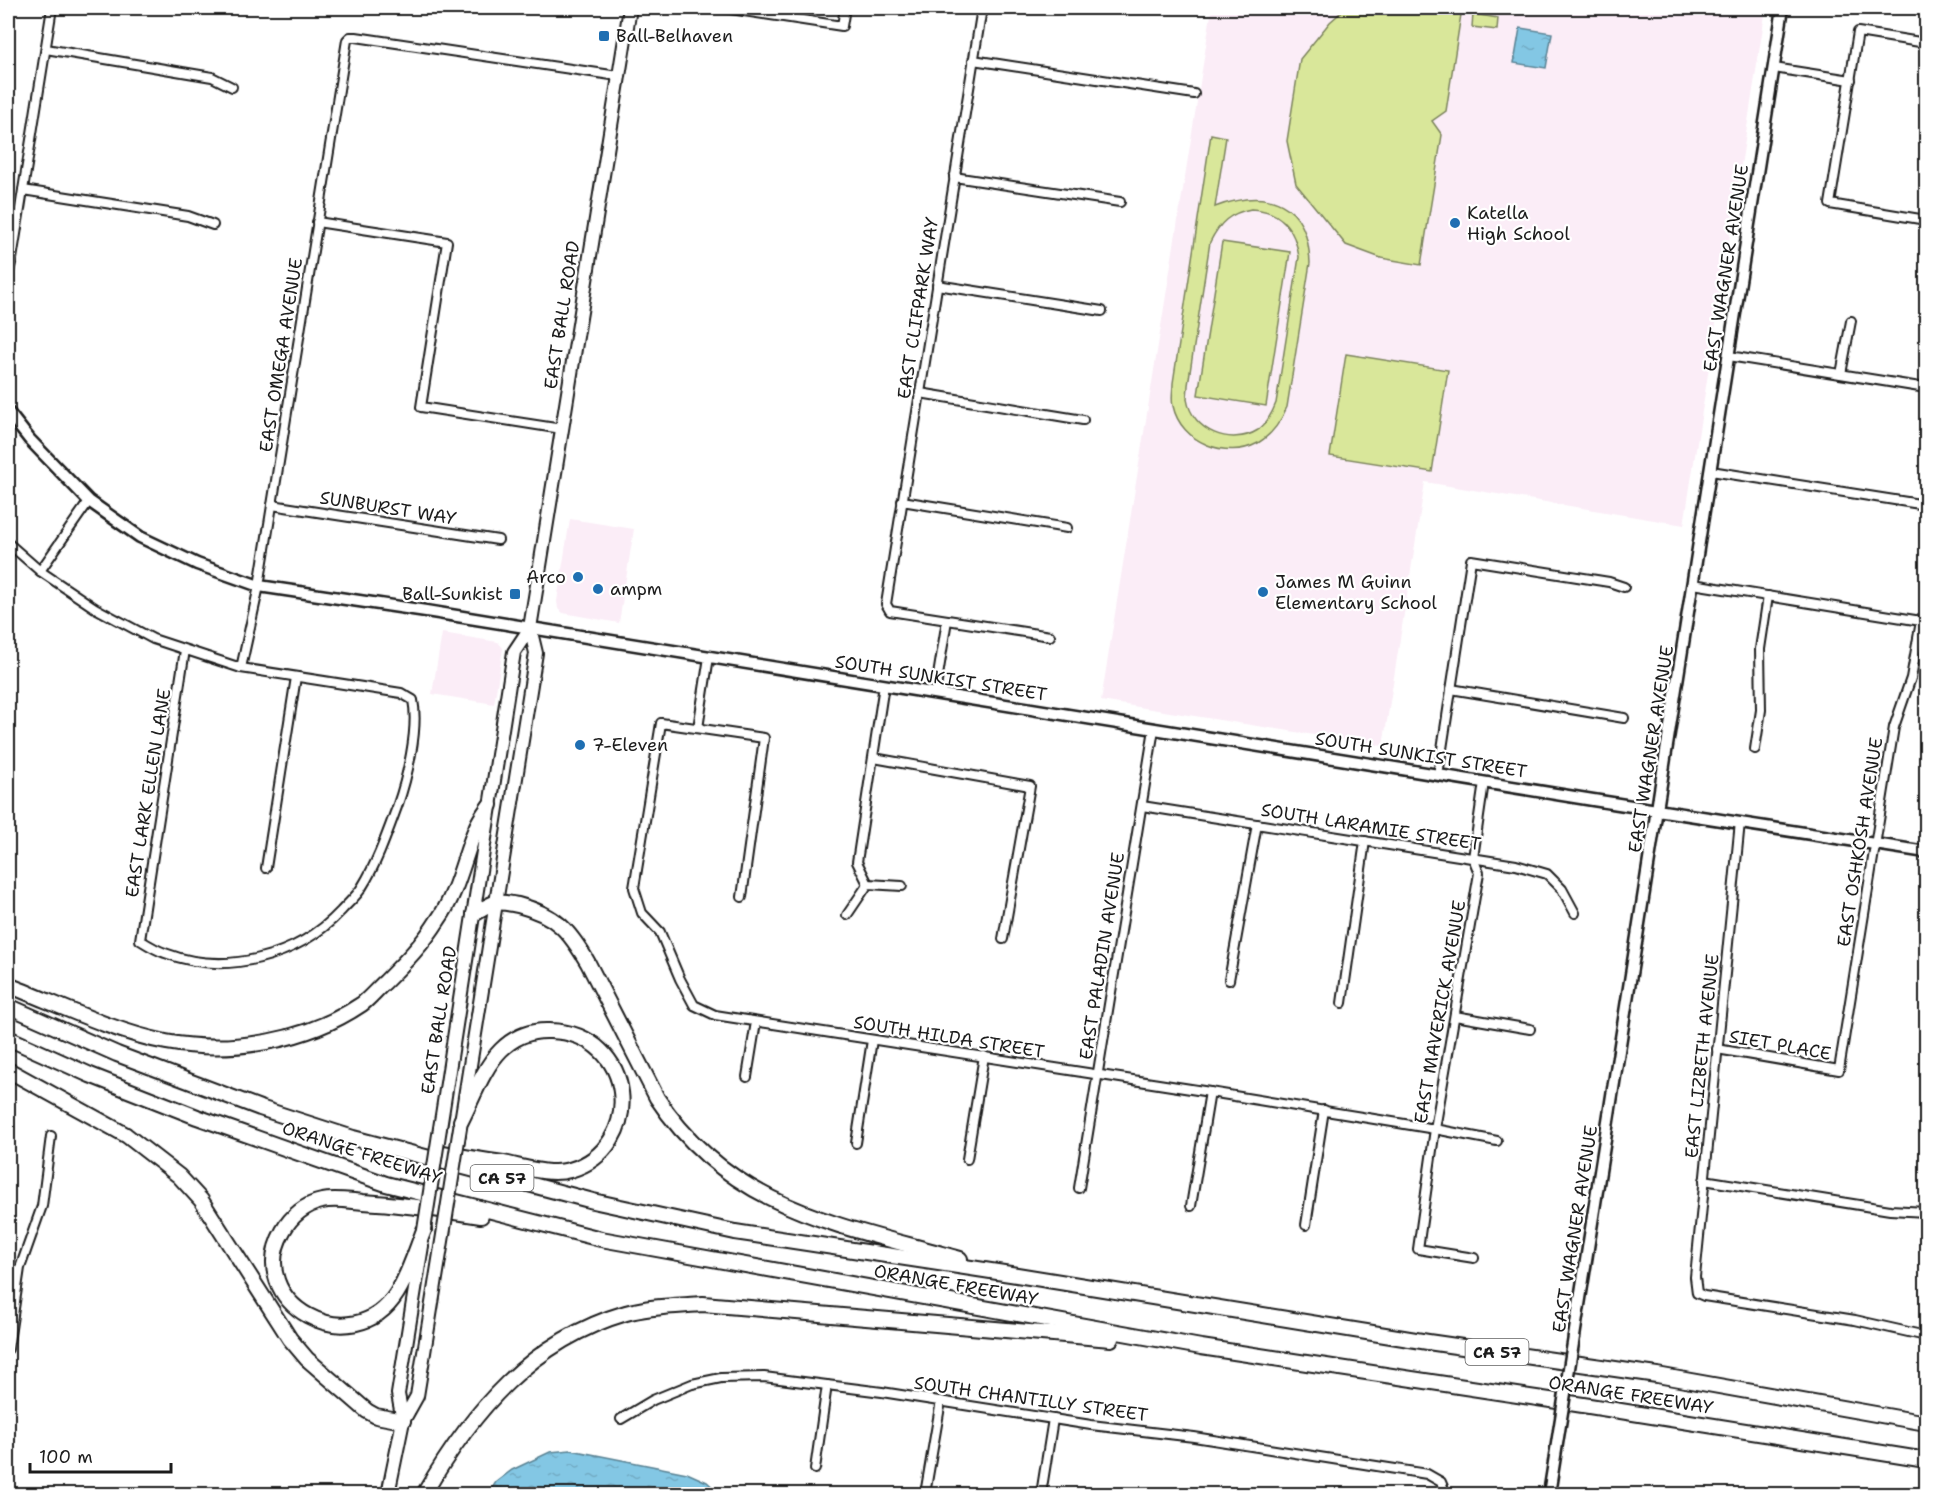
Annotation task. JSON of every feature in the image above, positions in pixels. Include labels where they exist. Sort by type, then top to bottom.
[{"type":"highway","points":[[8,985],[118,1028],[164,1041],[210,1048],[274,1040],[307,1031],[336,1019],[363,1003],[417,951],[449,902],[476,826],[490,805]]},
{"type":"highway","points":[[474,914],[496,903],[508,903],[539,911],[550,917],[570,936],[588,963],[657,1098],[700,1151],[726,1171],[781,1204],[812,1217],[1017,1275]]},
{"type":"highway","name":"ORANGE FREEWAY","points":[[8,1006],[117,1054],[260,1108],[353,1138],[593,1201],[735,1232],[1428,1342],[1657,1375],[1926,1423]]},
{"type":"highway","points":[[353,1138],[549,1172],[569,1170],[588,1161],[609,1143],[621,1115],[621,1087],[608,1057],[588,1039],[560,1031],[525,1034],[512,1040],[488,1067],[460,1127]]},
{"type":"highway","name":"ORANGE FREEWAY","points":[[8,1038],[90,1075],[197,1117],[386,1184],[601,1239],[1201,1347],[1926,1460]]},
{"type":"highway","points":[[8,1070],[126,1135],[179,1176],[201,1200],[290,1339],[307,1359],[367,1411],[376,1416],[403,1421]]},
{"type":"highway","points":[[424,1230],[398,1293],[381,1311],[359,1322],[336,1324],[318,1321],[301,1313],[291,1304],[278,1281],[275,1257],[280,1235],[293,1217],[311,1204],[322,1201],[412,1205],[601,1239]]},
{"type":"highway","points":[[424,1494],[455,1443],[474,1418],[494,1394],[523,1368],[590,1326],[628,1312],[703,1304],[1201,1347]]},
{"type":"main road","name":"EAST BALL ROAD","points":[[388,1494],[403,1421],[417,1396],[536,653],[530,628],[630,8]]},
{"type":"main road","name":"EAST BALL ROAD","points":[[403,1421],[398,1394],[514,652],[530,628]]},
{"type":"street","points":[[8,276],[52,8]]},
{"type":"street","points":[[724,8],[842,26],[845,8]]},
{"type":"street","name":"EAST CLIFPARK WAY","points":[[947,620],[890,611],[886,604],[981,8]]},
{"type":"street","name":"EAST WAGNER AVENUE","points":[[1549,1494],[1783,8]]},
{"type":"street","points":[[1926,44],[1858,32],[1830,204],[1926,220]]},
{"type":"street","name":"EAST OMEGA AVENUE","points":[[241,668],[259,586],[347,40],[356,37],[618,76]]},
{"type":"street","points":[[46,49],[212,77],[232,87]]},
{"type":"street","points":[[973,60],[1194,94]]},
{"type":"street","points":[[1774,68],[1851,80]]},
{"type":"street","points":[[954,177],[1120,202]]},
{"type":"street","points":[[23,190],[188,216],[213,225]]},
{"type":"street","points":[[317,222],[447,242],[421,407],[562,429]]},
{"type":"street","points":[[937,285],[1102,310]]},
{"type":"street","points":[[1841,374],[1851,321]]},
{"type":"street","points":[[1729,356],[1926,388]]},
{"type":"street","points":[[920,393],[1083,420]]},
{"type":"street","name":"SOUTH SUNKIST STREET","points":[[8,412],[30,440],[89,501],[140,537],[197,564],[259,586],[1926,852]]},
{"type":"street","points":[[1711,471],[1926,505]]},
{"type":"street","points":[[40,571],[89,501]]},
{"type":"street","points":[[902,501],[1068,528]]},
{"type":"street","name":"SUNBURST WAY","points":[[272,505],[498,540]]},
{"type":"street","points":[[8,543],[40,571],[105,613],[153,639],[241,668],[296,677],[266,868]]},
{"type":"street","points":[[1438,775],[1471,560],[1609,582],[1624,587]]},
{"type":"street","points":[[1693,584],[1768,596],[1760,648],[1761,711],[1755,750]]},
{"type":"street","name":"EAST OSHKOSH AVENUE","points":[[1768,596],[1921,621],[1911,678],[1894,728],[1839,1070]]},
{"type":"street","points":[[935,694],[947,620],[1050,636]]},
{"type":"street","name":"EAST LARK ELLEN LANE","points":[[185,650],[140,940],[164,953],[198,962],[231,964],[262,958],[297,944],[330,922],[362,888],[386,838],[405,784],[416,714],[413,700],[402,693],[296,677]]},
{"type":"street","points":[[709,657],[698,728],[764,738],[742,897]]},
{"type":"street","points":[[868,884],[857,862],[884,686]]},
{"type":"street","points":[[1451,690],[1624,718]]},
{"type":"street","name":"SOUTH HILDA STREET","points":[[698,728],[661,723],[634,888],[642,913],[660,932],[694,1005],[715,1015],[756,1022],[1324,1110],[1497,1141]]},
{"type":"street","name":"EAST PALADIN AVENUE","points":[[1078,1188],[1155,729]]},
{"type":"street","points":[[874,758],[1030,786],[1003,939]]},
{"type":"street","name":"EAST MAVERICK AVENUE","points":[[1474,1258],[1418,1249],[1435,1129],[1479,873],[1473,858],[1484,782]]},
{"type":"street","name":"SOUTH LARAMIE STREET","points":[[1142,806],[1516,866],[1547,874],[1562,889],[1575,913]]},
{"type":"street","name":"EAST LIZBETH AVENUE","points":[[1740,822],[1695,1277],[1697,1293],[1867,1322],[1926,1336]]},
{"type":"street","points":[[1229,980],[1257,824]]},
{"type":"street","points":[[1342,1003],[1365,841]]},
{"type":"street","points":[[868,884],[902,886]]},
{"type":"street","points":[[847,915],[868,884]]},
{"type":"street","points":[[1455,1017],[1530,1029]]},
{"type":"street","points":[[747,1077],[756,1022]]},
{"type":"street","points":[[856,1143],[872,1040]]},
{"type":"street","name":"SIET PLACE","points":[[1717,1049],[1839,1070]]},
{"type":"street","points":[[968,1160],[984,1056]]},
{"type":"street","points":[[1191,1206],[1210,1092]]},
{"type":"street","points":[[1306,1225],[1324,1110]]},
{"type":"street","points":[[8,1349],[20,1268],[42,1206],[51,1136]]},
{"type":"street","points":[[1704,1180],[1890,1210],[1926,1212]]},
{"type":"street","name":"SOUTH CHANTILLY STREET","points":[[621,1419],[666,1393],[692,1384],[721,1378],[764,1377],[940,1401],[1091,1425],[1194,1437],[1427,1474],[1441,1482],[1446,1494]]},
{"type":"street","points":[[815,1469],[827,1385]]},
{"type":"street","points":[[925,1494],[940,1401]]},
{"type":"street","points":[[1041,1494],[1053,1419]]},
{"type":"shaded area","name":"Katella High School","points":[[1212,8],[1766,8],[1684,525],[1425,482],[1383,746],[1101,701]]},
{"type":"shaded area","points":[[570,519],[634,529],[619,623],[563,613],[558,609],[557,601]]},
{"type":"shaded area","points":[[442,633],[498,642],[503,648],[494,704],[432,694]]},
{"type":"green space","points":[[1346,8],[1462,8],[1446,111],[1432,121],[1442,135],[1421,265],[1381,258],[1346,245],[1296,184],[1287,141],[1300,59],[1330,22]]},
{"type":"green space","points":[[1473,14],[1498,18],[1497,30],[1472,27]]},
{"type":"green space","points":[[1211,134],[1226,137],[1215,207],[1234,201],[1252,199],[1268,200],[1282,205],[1293,213],[1302,226],[1308,242],[1310,263],[1287,407],[1268,436],[1246,448],[1233,450],[1207,445],[1185,430],[1178,419],[1172,403],[1173,383]],"holes":[[[1251,209],[1262,210],[1279,217],[1285,223],[1294,238],[1299,257],[1276,403],[1267,421],[1258,430],[1247,435],[1225,436],[1214,433],[1196,420],[1187,399],[1210,242],[1222,224],[1231,216]]]},
{"type":"green space","points":[[1222,242],[1290,252],[1266,406],[1198,395]]},
{"type":"green space","points":[[1346,354],[1448,370],[1432,472],[1330,456]]},
{"type":"water","points":[[1520,28],[1552,33],[1546,68],[1514,63]]},
{"type":"water","points":[[571,1450],[687,1473],[707,1482],[720,1494],[488,1494],[496,1482],[512,1470],[550,1452]]},
{"type":"place","name":"Ball-Belhaven","points":[[604,36]]},
{"type":"place","name":"Katella High School","points":[[1455,223]]},
{"type":"place","name":"Arco","points":[[578,577]]},
{"type":"place","name":"ampm","points":[[598,589]]},
{"type":"place","name":"James M Guinn Elementary School","points":[[1263,592]]},
{"type":"place","name":"Ball-Sunkist","points":[[515,594]]},
{"type":"place","name":"7-Eleven","points":[[580,745]]}]
